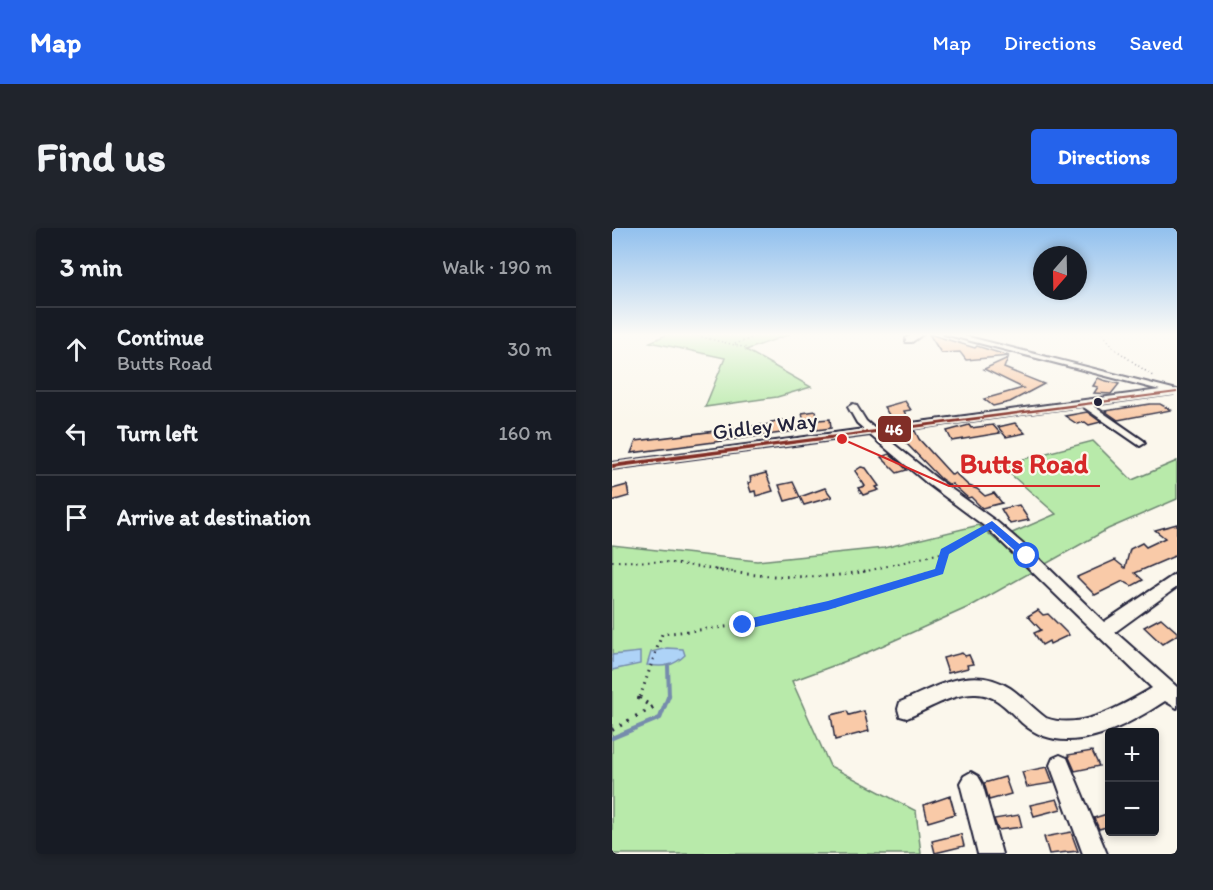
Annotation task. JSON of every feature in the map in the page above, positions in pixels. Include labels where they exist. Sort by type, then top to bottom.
[{"type":"street","points":[[1053,363],[1175,392]]},
{"type":"street","name":"Gidley Way","points":[[612,466],[1175,392]]},
{"type":"street","points":[[1085,404],[1140,443]]},
{"type":"street","points":[[853,408],[862,423],[932,481],[995,527],[1103,632],[1172,694],[1135,710],[1072,732],[1056,732],[1040,725],[1012,698],[996,689],[978,685],[950,688],[907,709]]},
{"type":"street","points":[[1103,632],[1177,579]]},
{"type":"street","points":[[1060,765],[1095,854]]},
{"type":"street","points":[[971,783],[990,854]]},
{"type":"path","points":[[1133,363],[1175,392]]},
{"type":"path","points":[[612,561],[665,562],[718,571],[797,576],[846,576],[945,552],[995,527]]},
{"type":"path","points":[[612,730],[653,707],[639,699],[662,634],[743,625],[828,605],[939,572],[945,552]]},
{"type":"green space","points":[[723,363],[769,363],[811,387],[777,397],[705,407]]},
{"type":"green space","points":[[1093,441],[1132,480],[1177,461],[1177,499],[1108,529],[971,606],[857,657],[792,681],[830,766],[916,811],[921,854],[612,854],[612,545],[757,561],[884,548],[979,525],[996,540],[1056,514],[1000,465]]},
{"type":"water","points":[[667,648],[683,649],[685,655],[667,665],[647,665],[651,652]]},
{"type":"water","points":[[640,652],[640,664],[612,670],[612,655]]},
{"type":"building","points":[[997,363],[1006,363],[1004,368],[1044,384],[1010,402],[993,406],[984,399],[1023,388],[984,369]]},
{"type":"building","points":[[1098,378],[1119,384],[1111,394],[1094,393],[1098,387],[1093,386]]},
{"type":"building","points":[[905,401],[911,410],[904,411],[909,421],[894,423],[884,407]]},
{"type":"building","points":[[1160,404],[1171,410],[1118,420],[1105,411]]},
{"type":"building","points":[[816,411],[818,420],[830,419],[831,428],[817,430],[816,424],[805,426],[802,413]]},
{"type":"building","points":[[1087,412],[1101,422],[1089,425],[1085,422],[1077,424],[1065,416]]},
{"type":"building","points":[[782,420],[783,423],[793,421],[797,431],[631,453],[636,441],[772,424],[771,422]]},
{"type":"building","points":[[1015,423],[1025,433],[1006,437],[998,427]]},
{"type":"building","points":[[969,425],[971,428],[993,425],[1000,433],[952,441],[947,431]]},
{"type":"building","points":[[915,431],[919,439],[952,475],[955,473],[985,496],[994,493],[1002,503],[982,508],[971,497],[968,498],[952,484],[940,478],[906,443],[900,433]]},
{"type":"building","points":[[889,454],[907,470],[897,473],[881,457]]},
{"type":"building","points":[[861,467],[866,468],[879,486],[876,487],[879,490],[863,495],[858,488],[865,486],[855,471]]},
{"type":"building","points":[[766,473],[773,491],[756,496],[755,491],[751,492],[748,483],[751,482],[750,477]]},
{"type":"building","points":[[793,482],[800,497],[785,501],[779,485]]},
{"type":"building","points":[[627,485],[629,496],[612,501],[612,489]]},
{"type":"building","points":[[825,488],[832,497],[804,505],[800,497]]},
{"type":"building","points":[[1019,505],[1029,520],[1010,524],[1001,509]]},
{"type":"building","points":[[1177,524],[1177,555],[1135,573],[1143,580],[1132,586],[1123,581],[1095,595],[1077,577],[1115,560],[1125,568],[1130,549],[1142,543],[1146,547],[1165,538],[1155,530]]},
{"type":"building","points":[[1038,610],[1043,615],[1048,614],[1069,635],[1050,644],[1049,641],[1042,645],[1034,633],[1041,630],[1028,616]]},
{"type":"building","points":[[1161,618],[1177,632],[1177,635],[1162,644],[1144,627]]},
{"type":"building","points":[[962,653],[965,656],[969,655],[973,664],[967,665],[968,668],[948,673],[943,658]]},
{"type":"building","points":[[847,711],[849,715],[864,711],[869,731],[835,740],[831,715]]},
{"type":"building","points":[[1092,751],[1099,766],[1075,771],[1068,755]]},
{"type":"building","points":[[1047,767],[1053,783],[1027,787],[1022,772]]},
{"type":"building","points":[[1005,777],[1011,794],[989,800],[984,783]]},
{"type":"building","points":[[950,796],[955,814],[928,822],[924,805]]},
{"type":"building","points":[[1057,799],[1061,809],[1034,816],[1030,805]]},
{"type":"building","points":[[1019,815],[1022,827],[998,830],[994,819]]},
{"type":"building","points":[[1105,815],[1105,827],[1099,829],[1094,818]]},
{"type":"building","points":[[1071,832],[1078,851],[1049,854],[1044,837]]},
{"type":"building","points":[[961,834],[964,846],[935,853],[932,841]]},
{"type":"waterway","points":[[668,666],[669,695]]},
{"type":"waterway","points":[[612,738],[660,718],[669,695]]},
{"type":"transit line","name":"46","points":[[612,466],[1177,392]]},
{"type":"place","name":"Butts Road","points":[[842,439]]},
{"type":"route","points":[[743,625],[828,605],[939,572],[945,552],[992,525],[1027,556]]}]
